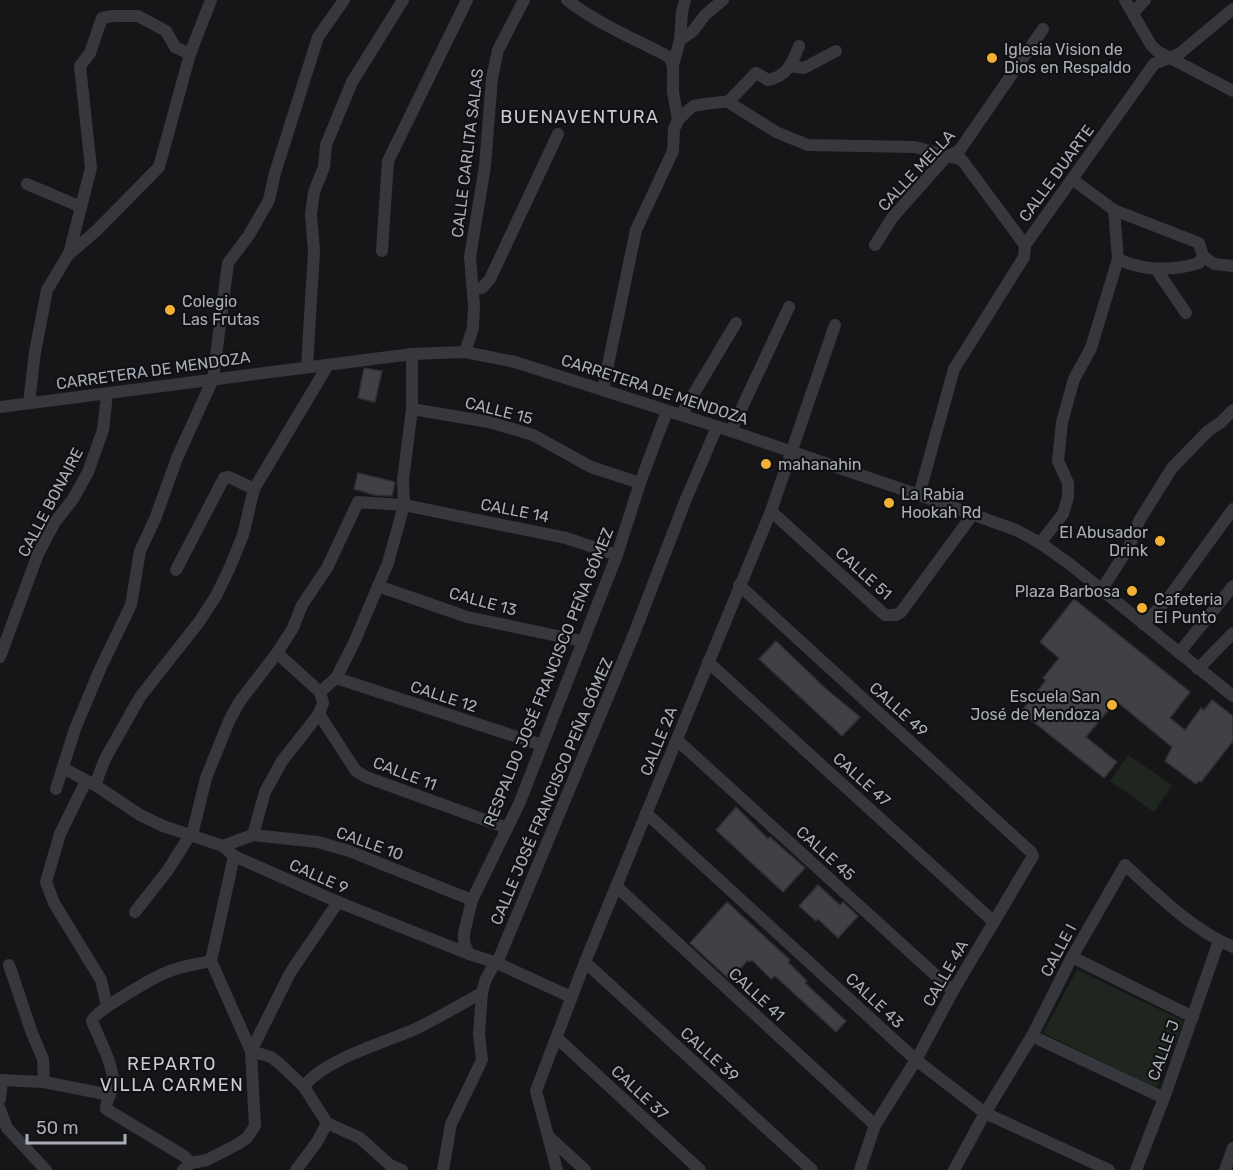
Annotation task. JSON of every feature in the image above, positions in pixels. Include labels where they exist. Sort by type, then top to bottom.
[{"type":"street","points":[[68,255],[96,231],[159,167],[190,54],[211,0]]},
{"type":"street","points":[[56,789],[75,729],[101,667],[131,606],[140,551],[155,519],[177,458],[213,379],[228,263],[249,236],[268,200],[318,37],[344,0]]},
{"type":"street","points":[[307,367],[314,251],[311,214],[314,192],[324,167],[326,145],[352,82],[404,0]]},
{"type":"street","points":[[382,250],[388,161],[467,0]]},
{"type":"street","name":"CALLE CARLITA SALAS","points":[[465,351],[473,328],[470,257],[485,166],[492,78],[498,50],[524,0]]},
{"type":"street","points":[[567,0],[606,26],[669,57],[673,64]]},
{"type":"street","points":[[678,120],[673,64],[680,40],[682,12],[686,0]]},
{"type":"street","points":[[680,40],[693,31],[705,15],[723,0]]},
{"type":"street","points":[[1125,0],[1151,45],[1157,51],[1233,91]]},
{"type":"street","points":[[1133,13],[1145,0]]},
{"type":"street","name":"CALLE DUARTE","points":[[919,495],[954,369],[1024,257],[1024,245],[1154,64],[1179,54],[1233,9]]},
{"type":"street","points":[[29,403],[35,352],[47,290],[68,255],[91,168],[80,66],[90,53],[102,18],[138,16],[166,31],[175,47],[190,54]]},
{"type":"street","name":"CALLE MELLA","points":[[875,244],[892,218],[946,157],[959,151],[1043,29]]},
{"type":"street","points":[[728,102],[756,73],[768,80],[776,79],[791,66],[798,46]]},
{"type":"street","points":[[791,66],[804,68],[836,51]]},
{"type":"street","points":[[603,389],[636,230],[673,151],[674,129],[678,120],[694,106],[713,105],[721,100],[728,102],[778,133],[808,145],[915,147],[962,160],[1024,245]]},
{"type":"street","points":[[473,288],[482,288],[490,279],[558,134]]},
{"type":"street","points":[[1072,179],[1114,210],[1199,243],[1203,256],[1208,261],[1233,266]]},
{"type":"street","points":[[27,184],[81,207]]},
{"type":"street","points":[[1040,543],[1063,514],[1068,497],[1068,483],[1058,461],[1062,422],[1074,379],[1091,348],[1118,259],[1114,210]]},
{"type":"street","points":[[1118,259],[1138,267],[1156,269],[1192,265],[1199,263],[1203,256]]},
{"type":"street","points":[[1156,269],[1186,313]]},
{"type":"street","points":[[731,431],[789,307]]},
{"type":"street","points":[[681,415],[736,323]]},
{"type":"street","name":"CALLE 2A","points":[[557,1170],[536,1091],[585,962],[771,511],[835,325]]},
{"type":"street","name":"CARRETERA DE MENDOZA","points":[[0,406],[412,354],[465,351],[515,362],[731,431],[1016,530],[1040,543],[1101,589],[1233,696]]},
{"type":"street","points":[[320,692],[336,678],[378,586],[388,563],[404,505],[403,480],[412,409],[412,354]]},
{"type":"street","points":[[107,1006],[101,980],[54,903],[46,882],[60,834],[140,697],[199,622],[216,596],[243,535],[254,489],[328,365]]},
{"type":"street","name":"CALLE BONAIRE","points":[[0,657],[38,554],[55,522],[73,500],[88,472],[103,430],[107,394]]},
{"type":"street","name":"CALLE 15","points":[[412,409],[489,422],[533,435],[591,467],[640,483]]},
{"type":"street","points":[[1101,589],[1129,547],[1139,521],[1172,468],[1208,430],[1220,423],[1233,410]]},
{"type":"street","name":"RESPALDO JOSÉ FRANCISCO PEÑA GÓMEZ","points":[[469,954],[464,943],[464,933],[472,900],[519,804],[617,555],[640,483],[667,411]]},
{"type":"street","name":"CALLE JOSÉ FRANCISCO PEÑA GÓMEZ","points":[[443,1170],[451,1124],[482,1060],[479,1034],[482,993],[492,968],[497,963],[632,639],[717,427]]},
{"type":"street","points":[[176,570],[224,478],[229,477],[254,489]]},
{"type":"street","name":"CALLE 14","points":[[277,653],[293,628],[302,605],[327,568],[358,502],[404,505],[566,538],[617,555]]},
{"type":"street","points":[[1143,624],[1167,600],[1233,509]]},
{"type":"street","name":"CALLE 51","points":[[771,511],[885,615],[891,616],[901,612],[973,514]]},
{"type":"street","name":"CALLE 49","points":[[739,585],[1031,852],[1032,859]]},
{"type":"street","name":"CALLE 13","points":[[378,586],[467,617],[582,641]]},
{"type":"street","points":[[1179,653],[1233,586]]},
{"type":"street","points":[[1198,669],[1233,633]]},
{"type":"street","points":[[135,912],[168,870],[191,835],[206,778],[224,732],[240,701],[277,653],[320,692],[323,704],[319,714],[272,777],[264,792],[253,835],[223,846]]},
{"type":"street","name":"CALLE 47","points":[[708,662],[994,922]]},
{"type":"street","name":"CALLE 12","points":[[336,678],[542,745]]},
{"type":"street","name":"CALLE 11","points":[[319,714],[356,771],[366,777],[507,828]]},
{"type":"street","name":"CALLE 45","points":[[677,740],[953,991]]},
{"type":"street","name":"CALLE 9","points":[[63,768],[140,815],[163,826],[223,846],[234,856],[338,903],[497,963],[572,997]]},
{"type":"street","name":"CALLE 43","points":[[646,813],[916,1060],[985,1113],[1109,1170]]},
{"type":"street","name":"CALLE 10","points":[[253,835],[318,842],[349,851],[472,900]]},
{"type":"street","points":[[211,961],[169,971],[107,1006],[94,1016],[92,1021],[112,1071],[113,1085],[106,1102],[106,1109],[174,1150],[187,1167],[231,1148],[247,1138],[255,1126],[251,1051],[211,961],[234,856]]},
{"type":"street","name":"CALLE 4A","points":[[860,1170],[875,1125],[916,1060],[953,991],[1032,859]]},
{"type":"street","name":"CALLE I","points":[[954,1170],[985,1113],[1032,1036],[1072,957],[1125,865],[1190,922],[1219,941],[1233,947]]},
{"type":"street","name":"CALLE 41","points":[[617,887],[875,1125]]},
{"type":"street","points":[[251,1051],[290,973],[338,903]]},
{"type":"street","name":"CALLE J","points":[[1136,1170],[1219,941]]},
{"type":"street","points":[[1072,957],[1193,1017]]},
{"type":"street","name":"CALLE 39","points":[[585,962],[813,1170]]},
{"type":"street","points":[[9,965],[43,1059],[44,1082]]},
{"type":"street","points":[[304,1087],[316,1074],[350,1055],[415,1029],[482,993]]},
{"type":"street","points":[[1032,1036],[1164,1098]]},
{"type":"street","name":"CALLE 37","points":[[557,1038],[700,1170]]},
{"type":"street","points":[[251,1051],[271,1057],[304,1087],[327,1123],[360,1138],[390,1165],[402,1170]]},
{"type":"street","points":[[0,1099],[1,1080],[44,1082],[110,1095]]},
{"type":"street","points":[[0,1109],[7,1128],[46,1170]]},
{"type":"street","points":[[296,1170],[317,1142],[327,1123]]},
{"type":"street","points":[[549,1137],[585,1170]]},
{"type":"street","points":[[1225,1170],[1233,1148]]},
{"type":"shaded area","points":[[1128,755],[1172,785],[1154,812],[1110,781]]},
{"type":"shaded area","points":[[1077,970],[1184,1021],[1157,1088],[1043,1033]]},
{"type":"building","points":[[364,368],[382,371],[375,402],[358,398]]},
{"type":"building","points":[[358,473],[395,482],[392,496],[374,495],[354,489]]},
{"type":"building","points":[[1074,599],[1190,692],[1170,718],[1185,730],[1201,708],[1204,710],[1212,700],[1233,716],[1233,741],[1201,782],[1196,784],[1165,761],[1172,747],[1116,701],[1086,737],[1117,762],[1104,778],[1021,712],[1046,680],[1043,678],[1059,658],[1040,642]]},
{"type":"building","points":[[776,641],[825,688],[860,717],[842,736],[759,659]]},
{"type":"building","points":[[736,807],[768,839],[770,837],[805,868],[783,892],[716,830]]},
{"type":"building","points":[[818,885],[840,905],[843,902],[858,916],[838,938],[818,919],[816,921],[799,906]]},
{"type":"building","points":[[727,902],[790,960],[788,962],[807,981],[805,983],[846,1021],[836,1032],[775,976],[771,979],[752,960],[750,962],[748,960],[730,980],[690,943]]},
{"type":"place","name":"Iglesia Vision de Dios en Respaldo","points":[[992,58]]},
{"type":"place","name":"Colegio Las Frutas","points":[[170,310]]},
{"type":"place","name":"mahanahin","points":[[766,464]]},
{"type":"place","name":"La Rabia Hookah Rd","points":[[889,503]]},
{"type":"place","name":"El Abusador Drink","points":[[1160,541]]},
{"type":"place","name":"Plaza Barbosa","points":[[1132,591]]},
{"type":"place","name":"Cafeteria El Punto","points":[[1142,608]]},
{"type":"place","name":"Escuela San José de Mendoza","points":[[1112,705]]},
{"type":"district","name":"BUENAVENTURA","points":[[580,117]]},
{"type":"district","name":"REPARTO VILLA CARMEN","points":[[172,1074]]}]
